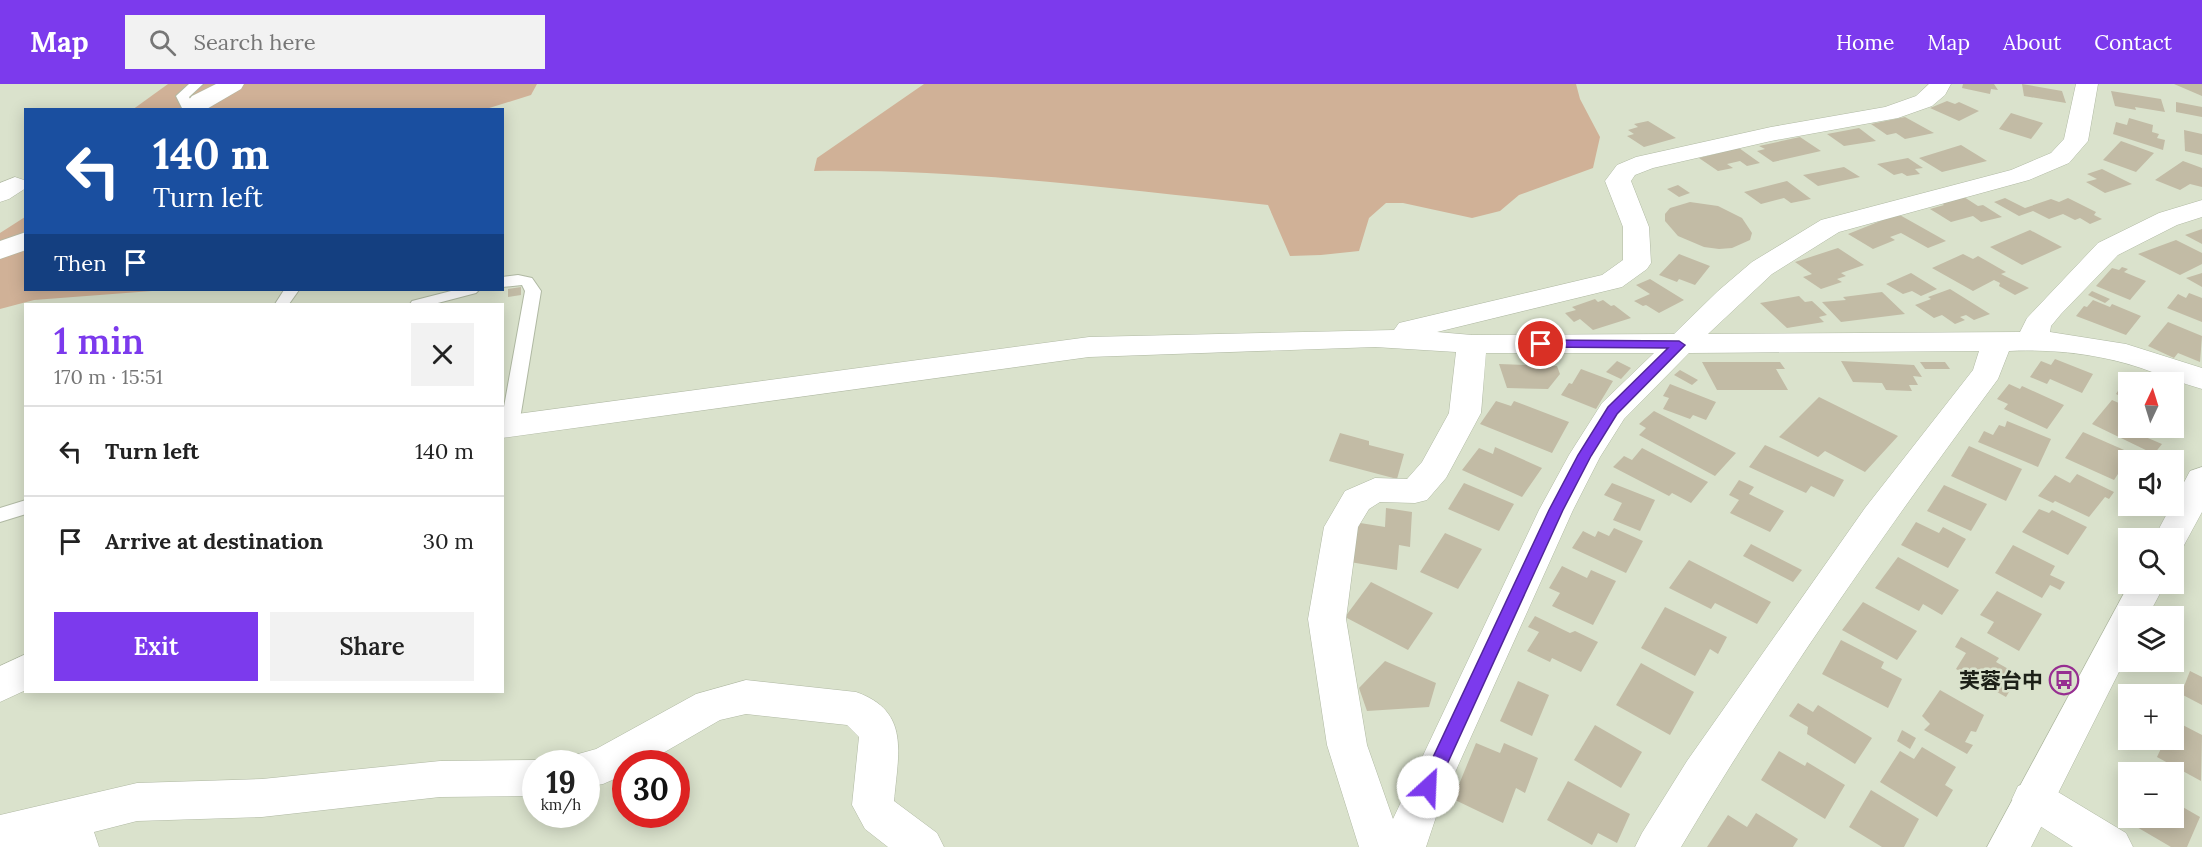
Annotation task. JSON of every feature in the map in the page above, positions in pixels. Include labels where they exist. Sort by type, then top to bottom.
[{"type":"street","points":[[192,108],[200,101],[233,84]]},
{"type":"street","points":[[1375,338],[1612,281],[1637,263],[1636,227],[1618,181],[1626,170],[1645,162],[1771,134],[1890,113],[1924,101],[1937,90],[1940,84]]},
{"type":"street","points":[[1404,847],[1423,798],[1556,510],[1585,455],[1613,411],[1728,297],[1762,268],[1830,226],[2020,175],[2060,158],[2076,141],[2087,84]]},
{"type":"street","points":[[2033,339],[2037,324],[2050,308],[2108,249],[2168,219],[2202,208]]},
{"type":"street","points":[[0,251],[24,241]]},
{"type":"street","points":[[506,426],[1089,347],[1375,338],[1472,344],[1679,345],[1997,342],[2033,339],[2092,345],[2130,354],[2202,379]]},
{"type":"street","points":[[1657,847],[1702,774],[1877,517],[1986,372],[1997,342]]},
{"type":"street","points":[[1381,847],[1347,745],[1327,619],[1341,527],[1357,500],[1375,490],[1415,491],[1434,470],[1465,413],[1472,344]]},
{"type":"street","points":[[2176,528],[2202,479]]},
{"type":"street","points":[[2009,847],[2118,638]]},
{"type":"street","points":[[0,686],[24,671]]},
{"type":"street","points":[[600,767],[710,706],[746,697],[856,710],[870,720],[879,736],[873,805],[880,815],[922,847]]},
{"type":"street","points":[[34,841],[137,802],[262,798],[440,779],[522,778]]},
{"type":"street","points":[[2033,799],[2111,847]]},
{"type":"lane","points":[[189,108],[182,96],[197,84]]},
{"type":"lane","points":[[504,282],[518,279],[527,281],[533,291],[506,426]]},
{"type":"lane","points":[[422,303],[467,291]]},
{"type":"lane","points":[[0,515],[24,508]]},
{"type":"shaded area","points":[[168,84],[537,84],[531,95],[489,108],[135,108]]},
{"type":"shaded area","points":[[924,84],[1576,84],[1580,99],[1600,137],[1593,168],[1519,195],[1500,211],[1472,218],[1403,203],[1386,203],[1369,218],[1359,251],[1290,256],[1268,205],[985,177],[871,171],[814,171],[817,158]]},
{"type":"shaded area","points":[[24,218],[24,291],[152,291],[34,300],[0,309],[0,233]]},
{"type":"building","points":[[1963,84],[1994,84],[1998,90],[1991,89],[1990,94],[1962,88]]},
{"type":"building","points":[[2022,84],[2062,91],[2066,103],[2024,96]]},
{"type":"building","points":[[2174,84],[2202,84],[2202,96]]},
{"type":"building","points":[[2111,91],[2161,99],[2165,112],[2115,106]]},
{"type":"building","points":[[1947,101],[1955,104],[1959,102],[1979,111],[1959,121],[1930,108]]},
{"type":"building","points":[[2176,102],[2202,107],[2202,117],[2176,112]]},
{"type":"building","points":[[2011,113],[2043,123],[2031,139],[1999,129]]},
{"type":"building","points":[[1905,117],[1934,133],[1905,139],[1896,133],[1887,135],[1871,124]]},
{"type":"building","points":[[2129,118],[2153,125],[2152,132],[2159,134],[2157,138],[2165,140],[2163,150],[2113,134],[2116,122],[2127,125]]},
{"type":"building","points":[[1648,121],[1676,138],[1644,147],[1627,136],[1634,134],[1628,130],[1638,127],[1634,124]]},
{"type":"building","points":[[1859,128],[1876,141],[1844,146],[1827,134]]},
{"type":"building","points":[[2184,130],[2202,134],[2202,155],[2185,151]]},
{"type":"building","points":[[1800,137],[1821,151],[1773,162],[1757,151],[1765,149],[1759,146]]},
{"type":"building","points":[[2121,141],[2154,153],[2136,172],[2103,160]]},
{"type":"building","points":[[1961,145],[1987,161],[1942,172],[1919,158]]},
{"type":"building","points":[[1739,148],[1760,163],[1747,166],[1740,161],[1727,164],[1733,168],[1718,171],[1699,158]]},
{"type":"building","points":[[1908,158],[1923,168],[1915,169],[1920,174],[1894,175],[1877,164]]},
{"type":"building","points":[[2183,161],[2202,168],[2202,187],[2190,184],[2180,190],[2155,180]]},
{"type":"building","points":[[1844,167],[1860,177],[1818,186],[1803,175]]},
{"type":"building","points":[[2102,169],[2132,184],[2105,193],[2086,182],[2097,179],[2087,174]]},
{"type":"building","points":[[1787,181],[1811,199],[1791,203],[1784,198],[1761,204],[1744,192]]},
{"type":"building","points":[[1678,185],[1690,193],[1679,197],[1667,189]]},
{"type":"building","points":[[1964,197],[2002,217],[1981,222],[1973,216],[1951,222],[1930,209],[1944,205],[1941,203]]},
{"type":"building","points":[[2005,198],[2025,208],[2051,199],[2059,202],[2068,198],[2096,212],[2094,215],[2102,219],[2090,224],[2080,218],[2075,220],[2063,214],[2049,219],[2033,211],[2019,216],[1994,202]]},
{"type":"building","points":[[1690,202],[1718,206],[1742,218],[1752,233],[1750,240],[1732,248],[1719,249],[1704,247],[1678,236],[1665,221],[1665,214],[1670,208]]},
{"type":"building","points":[[1898,214],[1946,241],[1928,248],[1901,233],[1890,237],[1895,240],[1873,249],[1848,234]]},
{"type":"building","points":[[2202,229],[2202,244],[2185,235]]},
{"type":"building","points":[[2030,230],[2062,247],[2022,265],[1990,247]]},
{"type":"building","points":[[2176,240],[2202,253],[2202,264],[2180,275],[2138,254]]},
{"type":"building","points":[[1838,248],[1864,265],[1841,273],[1846,276],[1837,279],[1842,282],[1821,289],[1803,277],[1812,274],[1795,262]]},
{"type":"building","points":[[1679,254],[1710,266],[1695,285],[1679,279],[1677,282],[1659,275]]},
{"type":"building","points":[[1963,254],[1973,259],[1978,256],[2006,272],[2001,274],[2029,288],[2015,295],[1999,286],[2000,283],[1994,280],[1973,291],[1932,268]]},
{"type":"building","points":[[2122,267],[2128,269],[2124,272],[2146,281],[2130,300],[2096,286],[2112,268],[2119,270]]},
{"type":"building","points":[[1911,273],[1937,289],[1921,296],[1912,291],[1903,294],[1886,284]]},
{"type":"building","points":[[2202,273],[2202,287],[2186,278]]},
{"type":"building","points":[[1650,279],[1684,300],[1659,313],[1634,301],[1650,294],[1636,285]]},
{"type":"building","points":[[521,287],[521,295],[508,297],[508,289]]},
{"type":"building","points":[[1950,289],[1990,314],[1974,320],[1966,315],[1960,317],[1965,320],[1955,324],[1942,315],[1934,318],[1915,305],[1931,299],[1928,297]]},
{"type":"building","points":[[2092,291],[2110,299],[2105,303],[2088,295]]},
{"type":"building","points":[[1882,292],[1905,314],[1841,322],[1822,302],[1846,300],[1843,297]]},
{"type":"building","points":[[2189,293],[2202,298],[2202,322],[2167,308],[2178,294],[2186,298]]},
{"type":"building","points":[[1799,296],[1805,302],[1812,301],[1827,315],[1819,317],[1824,322],[1787,328],[1760,303]]},
{"type":"building","points":[[1595,299],[1598,302],[1603,300],[1611,306],[1614,305],[1631,318],[1593,330],[1580,319],[1574,322],[1565,313],[1576,310],[1572,307]]},
{"type":"building","points":[[2093,300],[2110,307],[2112,304],[2141,316],[2126,335],[2076,316]]},
{"type":"building","points":[[2168,322],[2202,336],[2200,362],[2178,353],[2174,358],[2148,346]]},
{"type":"building","points":[[2055,359],[2093,374],[2082,393],[2050,379],[2047,384],[2030,377],[2041,361],[2051,365]]},
{"type":"building","points":[[1617,361],[1631,368],[1621,379],[1606,372]]},
{"type":"building","points":[[1841,361],[1914,365],[1922,377],[1913,376],[1918,385],[1909,385],[1912,391],[1886,390],[1882,383],[1853,382]]},
{"type":"building","points":[[1702,362],[1780,362],[1785,369],[1776,369],[1788,390],[1717,390]]},
{"type":"building","points":[[1920,362],[1945,362],[1950,369],[1925,369]]},
{"type":"building","points":[[1499,364],[1557,366],[1560,374],[1548,389],[1507,388]]},
{"type":"building","points":[[1581,369],[1613,381],[1596,409],[1561,395],[1569,383],[1572,384]]},
{"type":"building","points":[[1680,370],[1698,380],[1692,385],[1674,375]]},
{"type":"building","points":[[1670,384],[1716,402],[1706,420],[1693,415],[1690,419],[1663,409],[1669,398],[1663,396]]},
{"type":"building","points":[[2009,384],[2020,389],[2022,386],[2064,405],[2047,429],[2004,409],[2008,404],[1997,399]]},
{"type":"building","points":[[1819,397],[1898,436],[1865,472],[1825,451],[1818,457],[1779,437]]},
{"type":"building","points":[[2112,400],[2118,403],[2118,437],[2092,424]]},
{"type":"building","points":[[1496,401],[1511,406],[1514,401],[1569,422],[1552,453],[1480,424]]},
{"type":"building","points":[[1654,411],[1736,453],[1715,476],[1639,435],[1646,428],[1639,424]]},
{"type":"building","points":[[2007,421],[2051,439],[2038,467],[1978,442],[1984,431],[1993,435],[1999,425],[2005,427]]},
{"type":"building","points":[[2083,432],[2124,450],[2118,450],[2118,474],[2114,480],[2065,458]]},
{"type":"building","points":[[1340,433],[1369,441],[1369,445],[1404,454],[1397,479],[1329,461]]},
{"type":"building","points":[[2121,438],[2148,438],[2162,444],[2157,450],[2146,450]]},
{"type":"building","points":[[1765,445],[1844,480],[1834,497],[1811,486],[1806,493],[1749,467]]},
{"type":"building","points":[[1969,446],[2022,469],[2006,501],[1951,476]]},
{"type":"building","points":[[1495,447],[1542,468],[1522,497],[1462,470],[1479,448],[1493,454]]},
{"type":"building","points":[[1642,448],[1708,482],[1691,503],[1672,493],[1669,496],[1613,467],[1624,456],[1632,460]]},
{"type":"building","points":[[2077,474],[2114,492],[2109,499],[2105,497],[2089,517],[2055,501],[2053,503],[2038,496],[2055,475],[2070,483]]},
{"type":"building","points":[[1739,480],[1754,487],[1749,494],[1784,511],[1770,532],[1730,513],[1739,500],[1729,495]]},
{"type":"building","points":[[1464,483],[1514,504],[1499,531],[1448,509]]},
{"type":"building","points":[[1612,483],[1655,500],[1640,531],[1613,520],[1622,503],[1604,495]]},
{"type":"building","points":[[1944,485],[1987,504],[1971,531],[1927,511]]},
{"type":"building","points":[[1386,508],[1412,512],[1410,547],[1399,545],[1397,570],[1350,562],[1354,522],[1385,527]]},
{"type":"building","points":[[2039,509],[2049,513],[2052,510],[2087,527],[2068,555],[2022,532]]},
{"type":"building","points":[[1916,522],[1939,533],[1943,527],[1966,539],[1948,568],[1901,545]]},
{"type":"building","points":[[1614,528],[1643,541],[1626,573],[1572,548],[1583,531],[1595,537],[1598,531],[1609,536]]},
{"type":"building","points":[[1445,533],[1482,549],[1458,589],[1420,572]]},
{"type":"building","points":[[1751,544],[1802,570],[1793,582],[1743,556]]},
{"type":"building","points":[[2013,545],[2055,566],[2050,575],[2065,582],[2060,590],[2050,585],[2042,598],[1995,573]]},
{"type":"building","points":[[1898,557],[1959,590],[1942,615],[1923,604],[1919,611],[1875,588]]},
{"type":"building","points":[[1689,560],[1771,602],[1757,624],[1715,603],[1711,609],[1669,588]]},
{"type":"building","points":[[1562,566],[1587,578],[1591,570],[1616,581],[1593,625],[1552,606],[1560,593],[1549,588]]},
{"type":"building","points":[[1371,582],[1433,613],[1408,650],[1345,617]]},
{"type":"building","points":[[1997,591],[2042,614],[2019,651],[1987,633],[1994,622],[1980,615]]},
{"type":"building","points":[[1863,602],[1917,631],[1897,660],[1842,630]]},
{"type":"building","points":[[1665,607],[1727,637],[1718,654],[1710,649],[1695,676],[1641,648]]},
{"type":"building","points":[[1535,616],[1570,633],[1575,631],[1598,642],[1581,672],[1552,658],[1550,662],[1527,651],[1539,632],[1528,627]]},
{"type":"building","points":[[1961,637],[1999,658],[1996,662],[2019,675],[2006,697],[1956,669],[1966,653],[1955,647]]},
{"type":"building","points":[[1841,640],[1884,662],[1881,668],[1902,679],[1888,708],[1822,674]]},
{"type":"building","points":[[1385,661],[1436,683],[1429,707],[1367,711],[1359,688]]},
{"type":"building","points":[[1641,663],[1694,692],[1670,735],[1616,705]]},
{"type":"building","points":[[2190,671],[2202,677],[2202,705],[2184,696],[2184,686]]},
{"type":"building","points":[[1518,681],[1549,695],[1532,736],[1500,721]]},
{"type":"building","points":[[1940,690],[1984,715],[1976,732],[1971,731],[1965,742],[1973,745],[1967,754],[1924,730],[1930,724],[1922,716]]},
{"type":"building","points":[[1798,703],[1813,712],[1818,705],[1872,738],[1855,764],[1807,734],[1808,727],[1789,716]]},
{"type":"building","points":[[1595,725],[1642,752],[1621,788],[1574,760]]},
{"type":"building","points":[[2184,726],[2202,735],[2201,781],[2184,772],[2184,762],[2166,762],[2157,757],[2160,750],[2184,750]]},
{"type":"building","points":[[1902,730],[1916,738],[1910,749],[1897,741]]},
{"type":"building","points":[[1476,743],[1500,753],[1504,743],[1538,758],[1525,793],[1516,788],[1503,823],[1453,799]]},
{"type":"building","points":[[1922,747],[1956,767],[1945,785],[1953,790],[1937,817],[1880,782],[1900,751],[1914,759]]},
{"type":"building","points":[[1779,751],[1805,766],[1807,762],[1845,785],[1825,819],[1761,780]]},
{"type":"building","points":[[1568,781],[1630,814],[1617,843],[1598,833],[1592,845],[1547,820]]},
{"type":"building","points":[[1871,790],[1919,819],[1904,847],[1882,847],[1849,827]]},
{"type":"building","points":[[2184,808],[2200,817],[2187,847],[2171,847],[2139,828],[2184,828]]},
{"type":"building","points":[[1756,813],[1798,839],[1793,847],[1707,847],[1728,815],[1747,827]]},
{"type":"place","name":"芙蓉台中","points":[[2064,680]]},
{"type":"route","points":[[1428,787],[1556,510],[1585,455],[1613,411],[1679,345],[1541,344]]}]
